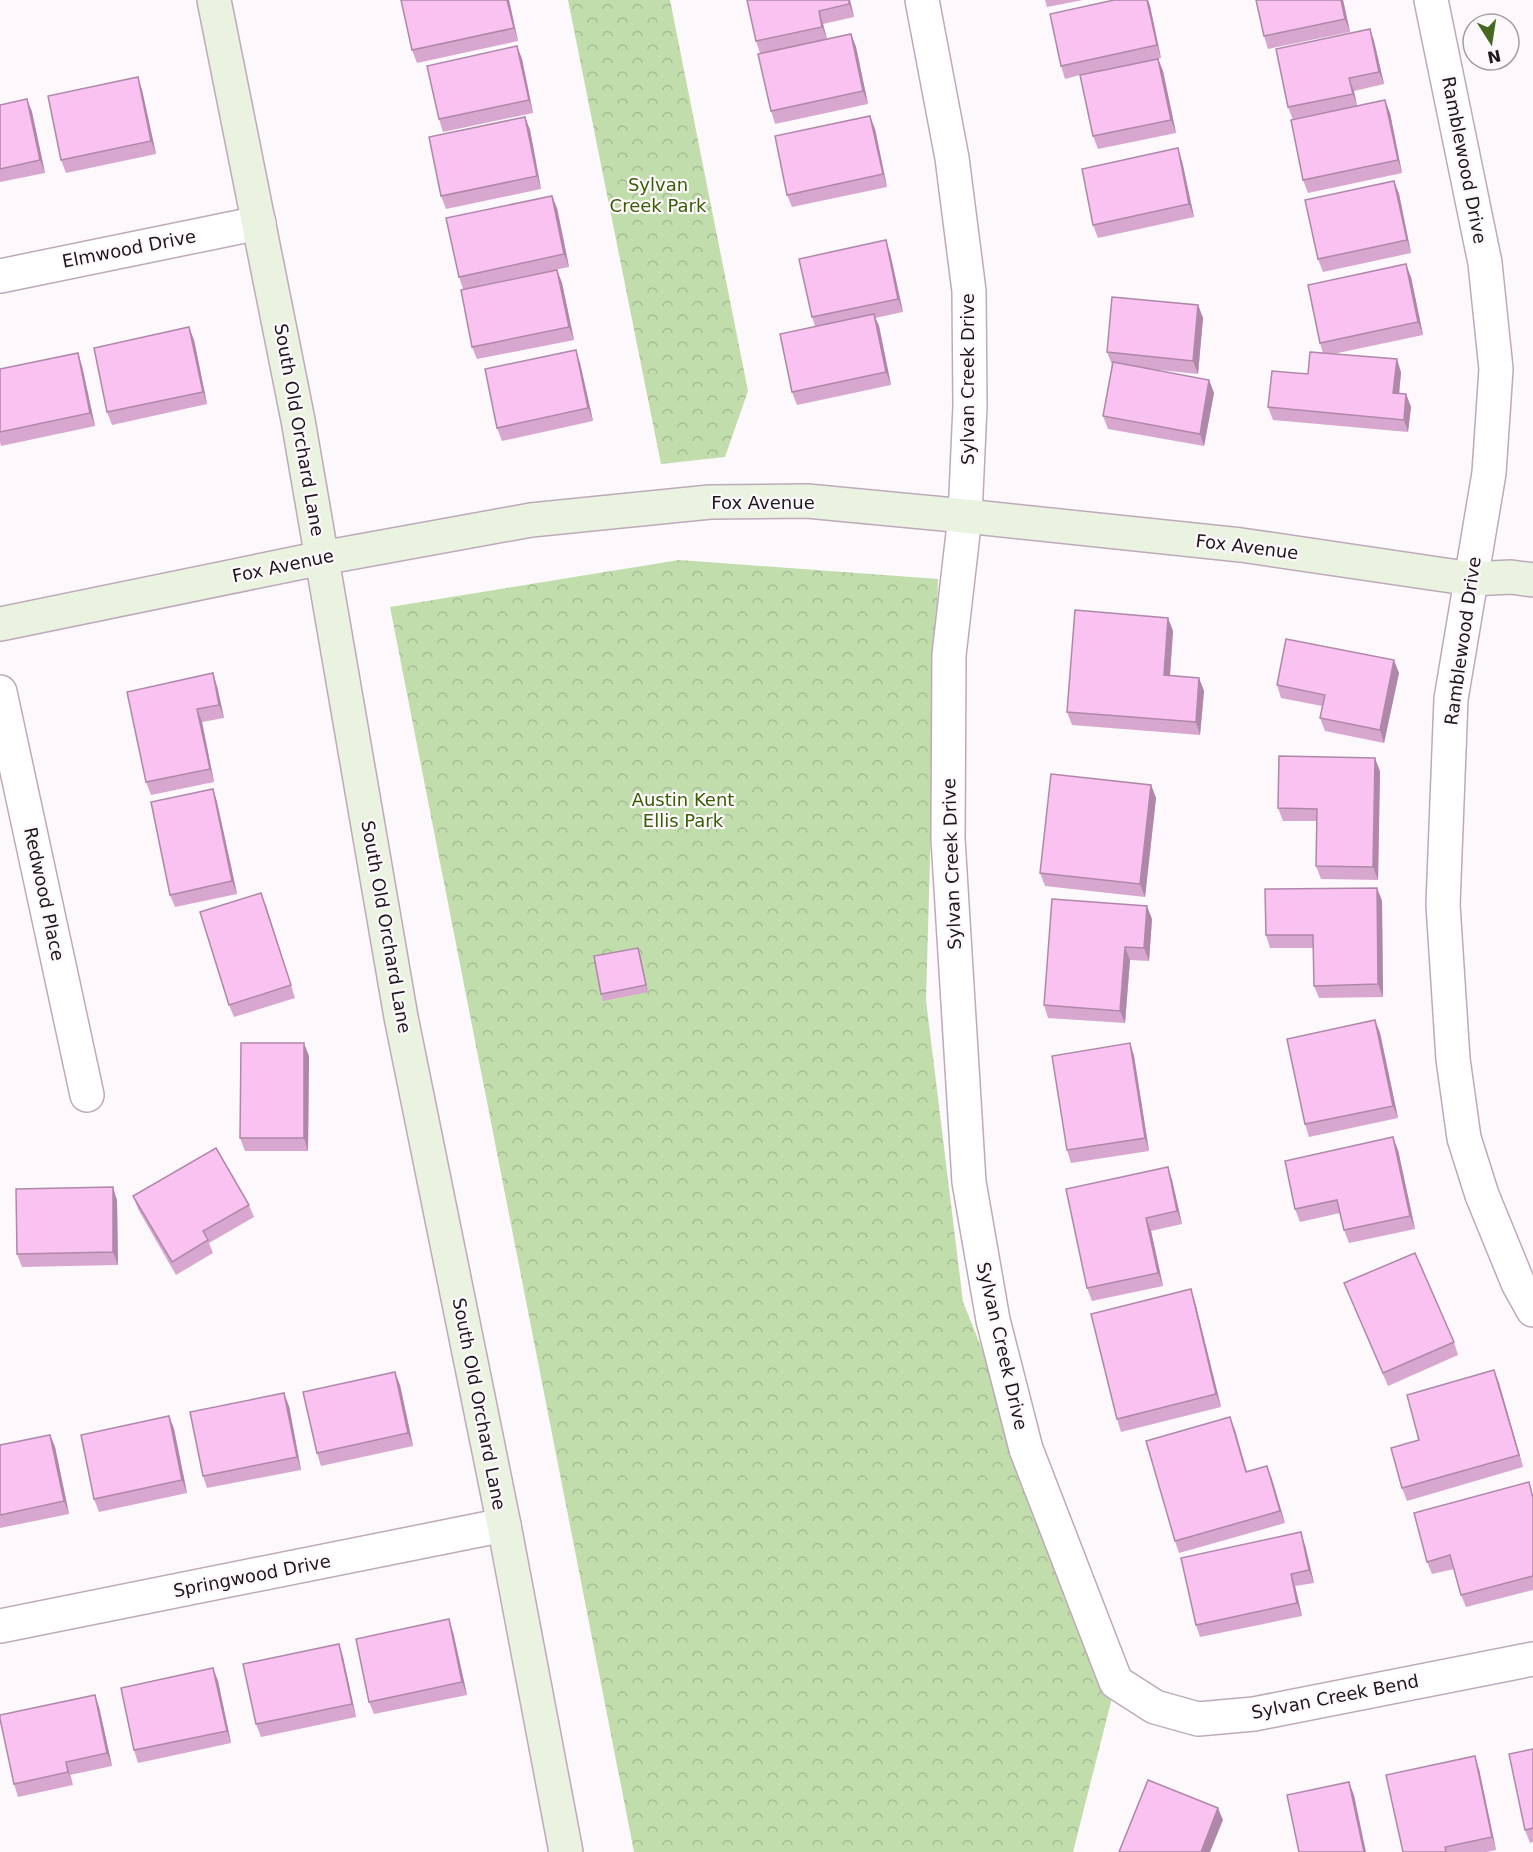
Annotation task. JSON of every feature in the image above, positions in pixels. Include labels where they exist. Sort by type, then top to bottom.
[{"type":"street","name":"South Old Orchard Lane","points":[[214,0],[298,420],[401,1017],[504,1526],[566,1852]]},
{"type":"street","name":"Sylvan Creek Drive","points":[[922,0],[952,158],[969,291],[970,406],[965,516],[949,655],[948,839],[969,1182],[993,1320],[1026,1449],[1116,1682],[1140,1696]]},
{"type":"street","name":"Ramblewood Drive","points":[[1431,0],[1485,263],[1496,369],[1489,473],[1451,699],[1443,904],[1453,1059],[1464,1138],[1482,1195],[1518,1283],[1533,1310]]},
{"type":"street","name":"Elmwood Drive","points":[[0,276],[259,223]]},
{"type":"street","name":"Fox Avenue","points":[[0,624],[322,558],[531,520],[710,502],[807,501],[1241,545],[1472,579],[1511,577],[1533,580]]},
{"type":"street","name":"Redwood Place","points":[[0,692],[87,1095]]},
{"type":"street","name":"Springwood Drive","points":[[0,1626],[504,1526]]},
{"type":"street","name":"Sylvan Creek Bend","points":[[1140,1696],[1155,1707],[1198,1719],[1254,1714],[1533,1659]]},
{"type":"green space","name":"Sylvan Creek Park","points":[[568,0],[670,0],[748,391],[725,457],[661,464]]},
{"type":"green space","name":"Austin Kent Ellis Park","points":[[679,560],[938,579],[926,1000],[963,1302],[1116,1682],[1073,1852],[634,1852],[390,607]]},
{"type":"building","points":[[401,0],[507,0],[514,28],[412,50]]},
{"type":"building","points":[[747,0],[849,0],[849,4],[819,11],[822,27],[756,41]]},
{"type":"building","points":[[1114,0],[1147,0],[1157,45],[1061,66],[1050,14]]},
{"type":"building","points":[[1256,0],[1341,0],[1345,19],[1264,36]]},
{"type":"building","points":[[1370,29],[1379,72],[1349,78],[1353,94],[1288,107],[1276,49]]},
{"type":"building","points":[[851,34],[863,91],[771,111],[758,54]]},
{"type":"building","points":[[517,46],[529,100],[439,119],[427,66]]},
{"type":"building","points":[[1158,59],[1171,120],[1093,136],[1080,75]]},
{"type":"building","points":[[138,77],[151,141],[61,160],[48,96]]},
{"type":"building","points":[[27,99],[40,160],[0,169],[0,105]]},
{"type":"building","points":[[1385,100],[1398,160],[1303,180],[1291,120]]},
{"type":"building","points":[[870,116],[883,174],[787,195],[775,136]]},
{"type":"building","points":[[525,117],[537,176],[441,196],[429,137]]},
{"type":"building","points":[[1178,148],[1189,204],[1093,225],[1082,169]]},
{"type":"building","points":[[1394,181],[1407,240],[1318,259],[1305,200]]},
{"type":"building","points":[[552,196],[564,254],[459,277],[446,218]]},
{"type":"building","points":[[886,240],[898,299],[812,317],[799,259]]},
{"type":"building","points":[[1406,264],[1418,322],[1320,343],[1308,285]]},
{"type":"building","points":[[557,270],[569,327],[472,347],[461,290]]},
{"type":"building","points":[[1112,297],[1198,305],[1193,361],[1107,352]]},
{"type":"building","points":[[874,314],[886,372],[792,392],[780,334]]},
{"type":"building","points":[[189,327],[203,392],[107,412],[94,348]]},
{"type":"building","points":[[576,350],[588,408],[497,428],[485,369]]},
{"type":"building","points":[[1310,352],[1397,359],[1393,393],[1406,394],[1404,420],[1268,407],[1272,371],[1308,374]]},
{"type":"building","points":[[78,353],[90,413],[0,432],[0,369]]},
{"type":"building","points":[[1113,362],[1209,380],[1200,434],[1103,416]]},
{"type":"building","points":[[1075,610],[1168,618],[1164,675],[1199,678],[1196,722],[1067,712]]},
{"type":"building","points":[[1286,639],[1394,660],[1380,730],[1320,718],[1325,695],[1277,685]]},
{"type":"building","points":[[213,673],[219,705],[197,709],[210,769],[146,782],[127,692]]},
{"type":"building","points":[[1279,756],[1375,758],[1373,867],[1316,866],[1317,809],[1278,808]]},
{"type":"building","points":[[1051,774],[1151,785],[1140,884],[1040,873]]},
{"type":"building","points":[[213,789],[232,881],[170,895],[151,802]]},
{"type":"building","points":[[1377,888],[1378,984],[1314,986],[1313,935],[1266,935],[1265,889]]},
{"type":"building","points":[[261,893],[291,985],[229,1005],[200,912]]},
{"type":"building","points":[[1052,899],[1147,906],[1144,948],[1125,947],[1120,1011],[1044,1005]]},
{"type":"building","points":[[638,948],[646,985],[601,994],[594,956]]},
{"type":"building","points":[[1375,1020],[1393,1106],[1305,1124],[1287,1039]]},
{"type":"building","points":[[241,1043],[304,1043],[304,1138],[240,1138]]},
{"type":"building","points":[[1130,1043],[1145,1138],[1067,1150],[1052,1056]]},
{"type":"building","points":[[1393,1137],[1410,1216],[1344,1230],[1337,1200],[1295,1209],[1285,1161]]},
{"type":"building","points":[[216,1148],[249,1205],[203,1231],[208,1240],[172,1262],[133,1196]]},
{"type":"building","points":[[1168,1167],[1177,1211],[1146,1218],[1158,1273],[1087,1288],[1066,1189]]},
{"type":"building","points":[[113,1187],[113,1252],[17,1254],[16,1189]]},
{"type":"building","points":[[1415,1253],[1454,1342],[1383,1373],[1344,1283]]},
{"type":"building","points":[[1191,1289],[1216,1394],[1117,1419],[1091,1314]]},
{"type":"building","points":[[1494,1370],[1519,1455],[1402,1488],[1391,1448],[1419,1440],[1407,1395]]},
{"type":"building","points":[[395,1372],[408,1433],[317,1453],[303,1392]]},
{"type":"building","points":[[284,1393],[297,1457],[203,1476],[190,1412]]},
{"type":"building","points":[[169,1416],[182,1480],[94,1499],[81,1435]]},
{"type":"building","points":[[1230,1417],[1246,1472],[1267,1466],[1280,1511],[1175,1541],[1146,1441]]},
{"type":"building","points":[[50,1435],[64,1501],[0,1515],[0,1445]]},
{"type":"building","points":[[1529,1482],[1533,1498],[1533,1576],[1461,1595],[1450,1555],[1427,1562],[1414,1513]]},
{"type":"building","points":[[1301,1532],[1309,1570],[1291,1574],[1297,1603],[1196,1625],[1181,1558]]},
{"type":"building","points":[[449,1619],[462,1682],[369,1702],[356,1639]]},
{"type":"building","points":[[339,1644],[352,1704],[256,1724],[243,1664]]},
{"type":"building","points":[[213,1668],[227,1731],[134,1750],[121,1688]]},
{"type":"building","points":[[95,1695],[107,1753],[66,1762],[68,1772],[14,1784],[0,1715]]},
{"type":"building","points":[[1533,1749],[1533,1828],[1525,1830],[1509,1754]]},
{"type":"building","points":[[1475,1756],[1492,1837],[1445,1847],[1446,1852],[1403,1852],[1386,1775]]},
{"type":"building","points":[[1148,1780],[1218,1808],[1201,1852],[1119,1852]]},
{"type":"building","points":[[1349,1782],[1364,1852],[1299,1852],[1287,1795]]}]
